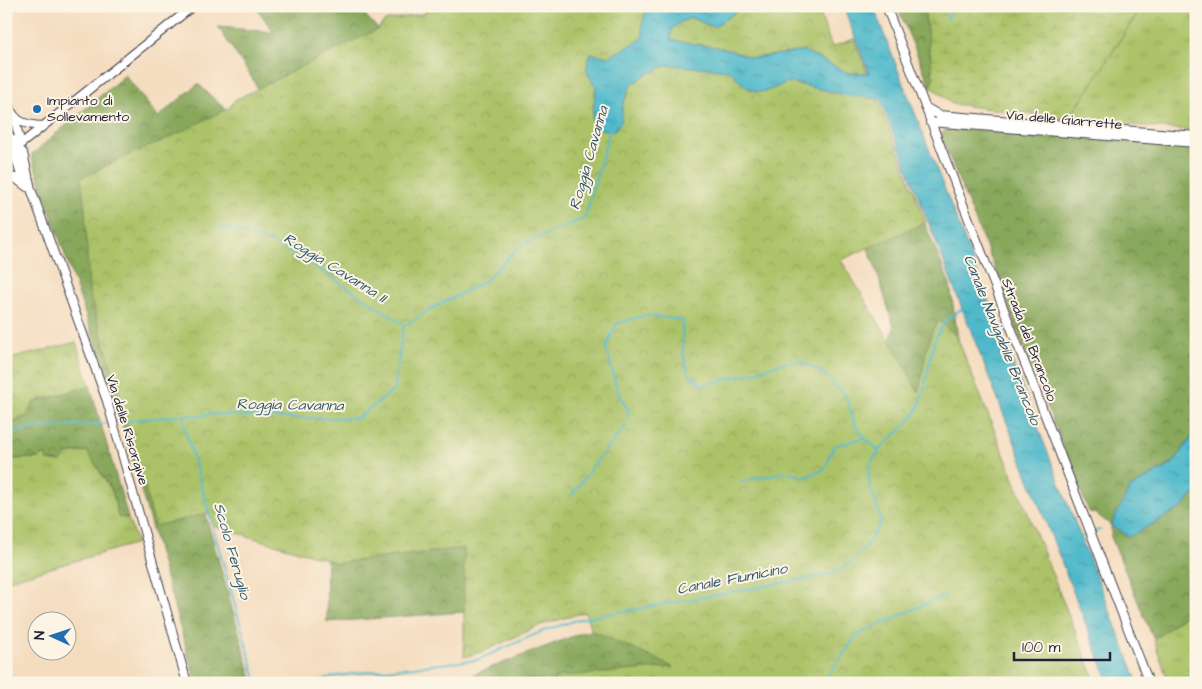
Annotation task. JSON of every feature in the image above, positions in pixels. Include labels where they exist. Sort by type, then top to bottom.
[{"type":"street","points":[[6,156],[184,10],[193,6]]},
{"type":"street","name":"Strada del Brancolo","points":[[886,6],[1150,683]]},
{"type":"street","name":"Via delle Risorgive","points":[[7,99],[10,117],[19,137],[16,158],[18,165],[31,189],[107,401],[187,683]]},
{"type":"street","name":"Via delle Giarrette","points":[[926,110],[940,119],[1196,143]]},
{"type":"street","points":[[10,117],[30,126],[44,126]]},
{"type":"street","points":[[934,132],[940,119]]},
{"type":"street","name":"Via delle Giarrette","points":[[930,122],[940,119],[1196,136]]},
{"type":"street","points":[[6,131],[18,147]]},
{"type":"street","points":[[6,176],[16,178],[31,189]]},
{"type":"green space","points":[[255,6],[357,6],[378,29],[385,21],[428,15],[427,6],[648,6],[260,94],[254,81],[218,27],[274,32]]},
{"type":"green space","points":[[425,6],[595,6],[600,11],[616,6],[817,6],[832,47],[854,39],[926,222],[841,260],[906,368],[918,392],[928,345],[934,327],[939,321],[957,337],[1096,683],[555,683],[555,677],[673,667],[591,630],[585,612],[538,626],[485,651],[464,657],[464,548],[336,563],[213,526],[209,513],[155,526],[89,292],[85,209],[81,178],[229,108],[235,100],[378,29],[385,21],[426,13]]},
{"type":"green space","points":[[897,6],[924,6],[933,77],[931,88]]},
{"type":"green space","points":[[924,6],[1142,6],[1069,119],[952,104],[931,88],[933,77]]},
{"type":"green space","points":[[1142,6],[1196,6],[1196,131],[1069,119]]},
{"type":"green space","points":[[125,75],[158,117],[198,84],[230,113],[179,420],[253,683],[196,683],[119,413],[31,155]]},
{"type":"green space","points":[[873,98],[950,285],[961,358],[733,683],[550,683],[550,680],[474,683],[474,674],[584,632],[719,611],[881,368],[894,327],[876,269],[814,108]]},
{"type":"green space","points":[[952,128],[1196,147],[1196,431],[1173,463],[1130,488],[1183,507],[1196,492],[1196,606],[1154,640],[1111,537],[1111,525],[1096,514],[1089,512],[1017,330],[998,276],[940,134]]},
{"type":"green space","points":[[76,342],[90,386],[34,402],[28,415],[6,424],[6,360]]},
{"type":"green space","points":[[90,386],[128,518],[118,517],[113,492],[87,451],[66,454],[61,462],[47,460],[45,454],[39,458],[6,459],[6,424],[17,420],[33,402]]},
{"type":"green space","points":[[87,451],[113,492],[118,517],[128,518],[137,543],[6,581],[6,459],[39,458],[45,454]]},
{"type":"green space","points":[[326,507],[464,528],[465,612],[327,622]]},
{"type":"green space","points":[[1196,606],[1196,683],[1169,683],[1154,640]]},
{"type":"water","name":"Canale Navigabile Brancolo","points":[[648,6],[744,6],[714,27],[691,18],[681,22],[672,29],[671,40],[722,48],[753,58],[804,51],[848,73],[869,73],[843,6],[873,6],[1138,683],[1109,683],[880,99],[849,96],[790,82],[759,92],[748,88],[729,70],[668,65],[647,74],[631,85],[623,104],[621,122],[613,131],[596,128],[592,119],[596,86],[587,71],[591,53],[608,57],[637,42],[643,37],[642,24]]},
{"type":"water","points":[[1196,431],[1196,492],[1183,507],[1129,537],[1111,525],[1130,488],[1173,463]]},
{"type":"waterway","points":[[947,19],[954,6]]},
{"type":"waterway","name":"Roggia Cavanna","points":[[184,421],[183,415],[202,416],[207,414],[289,418],[358,418],[394,390],[403,327],[429,310],[485,281],[521,245],[585,218],[610,129]]},
{"type":"waterway","name":"Roggia Cavanna II","points":[[221,226],[273,243],[316,267],[405,325]]},
{"type":"waterway","name":"Canale Fiumicino","points":[[314,683],[332,677],[358,673],[477,660],[543,631],[580,619],[827,575],[841,570],[868,544],[881,522],[869,480],[870,466],[874,457],[907,423],[918,408],[932,349],[941,327],[948,318],[964,308]]},
{"type":"waterway","points":[[628,419],[629,412],[618,392],[606,347],[616,324],[645,315],[682,320],[683,353],[689,374],[702,385],[756,372],[781,363],[800,361],[823,373],[846,396],[854,423],[865,438],[879,451]]},
{"type":"waterway","points":[[115,422],[182,415]]},
{"type":"waterway","points":[[6,434],[32,428],[110,423]]},
{"type":"waterway","name":"Scolo Feruglio","points":[[184,425],[257,683]]},
{"type":"waterway","points":[[571,496],[602,454],[627,425]]},
{"type":"waterway","points":[[740,482],[784,472],[805,477],[825,469],[834,446],[865,438]]},
{"type":"waterway","points":[[1093,532],[1100,530]]},
{"type":"waterway","points":[[1079,538],[1088,534]]},
{"type":"waterway","points":[[826,683],[829,674],[857,635],[945,595]]},
{"type":"place","name":"Impianto di Sollevamento","points":[[37,109]]}]
